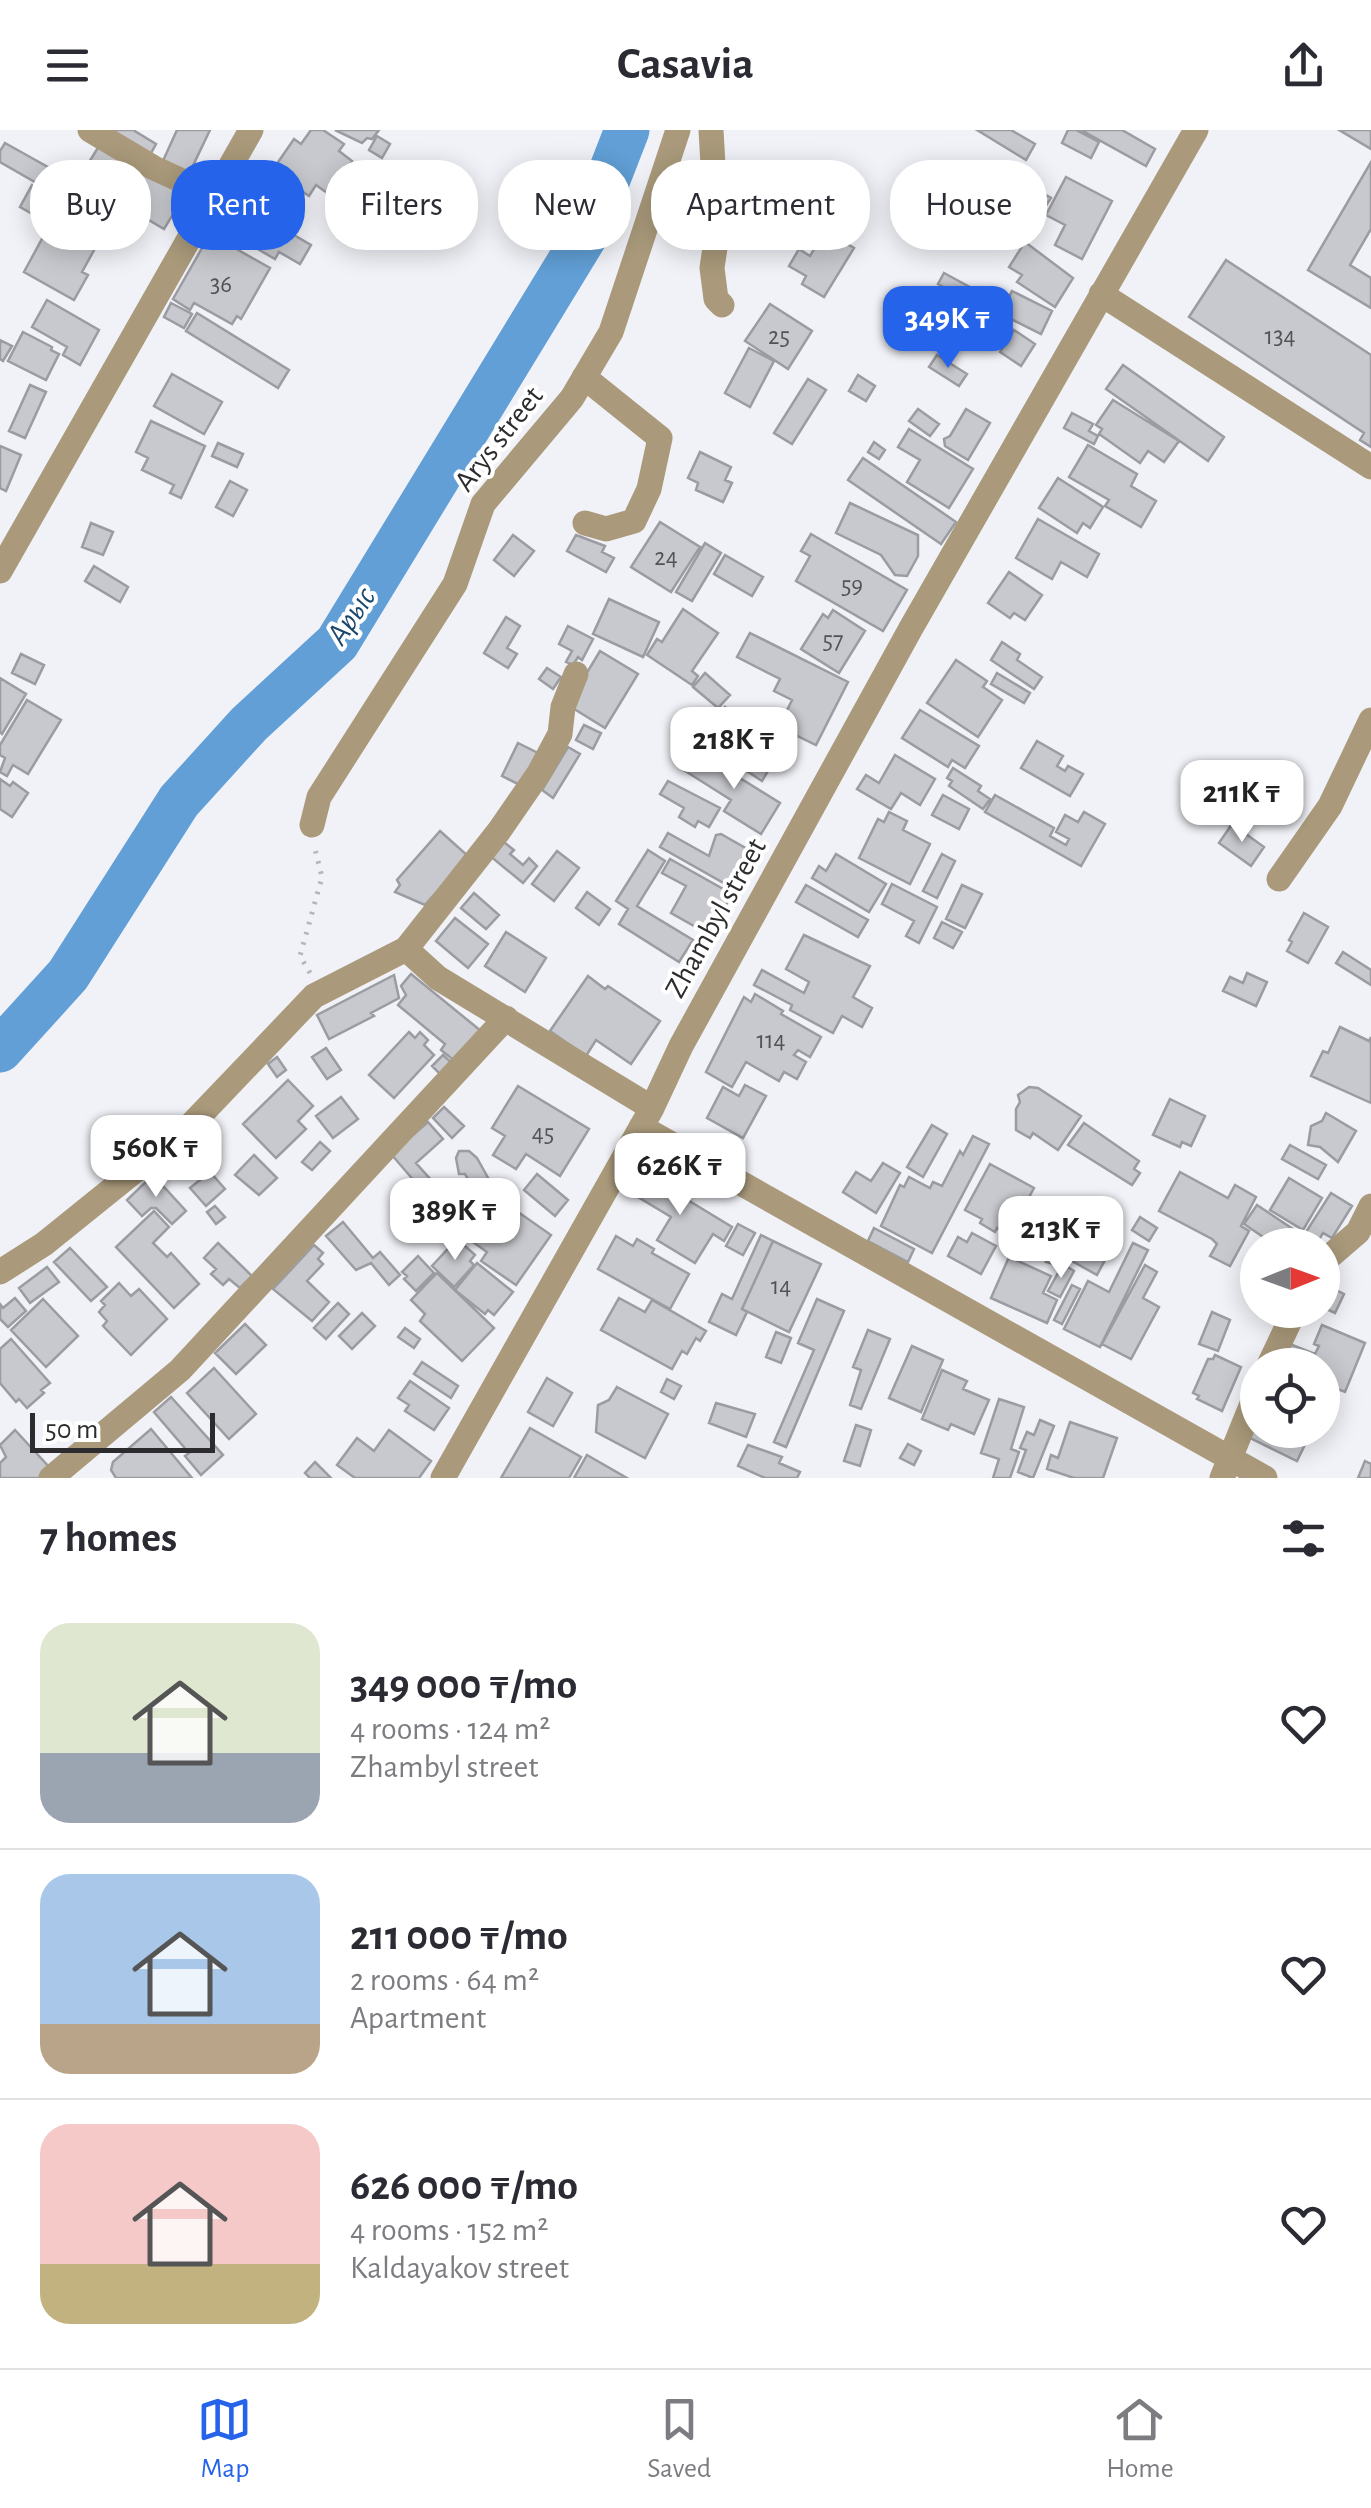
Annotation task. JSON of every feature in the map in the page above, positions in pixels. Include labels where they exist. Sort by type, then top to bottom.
[{"type":"street","points":[[90,130],[171,176]]},
{"type":"street","points":[[233,160],[251,130]]},
{"type":"street","name":"Arys street","points":[[312,825],[320,797],[455,584],[483,504],[527,455],[584,377],[611,332],[678,130]]},
{"type":"street","points":[[710,130],[718,234],[712,268],[716,299],[722,305]]},
{"type":"street","name":"Zhambyl street","points":[[444,1478],[646,1117],[902,645],[1196,130]]},
{"type":"street","points":[[0,571],[182,250]]},
{"type":"street","points":[[1101,294],[1371,467]]},
{"type":"street","points":[[584,377],[660,438],[649,489],[634,521],[606,529],[585,523]]},
{"type":"street","points":[[0,1272],[44,1244],[188,1128],[314,996],[406,948],[499,831],[539,773],[560,734],[564,707],[576,674]]},
{"type":"street","points":[[1279,880],[1330,806],[1371,720]]},
{"type":"street","points":[[406,948],[438,978],[506,1018],[646,1117],[1226,1468],[1265,1478]]},
{"type":"street","points":[[51,1478],[180,1370],[506,1018]]},
{"type":"street","points":[[1340,1248],[1358,1232],[1371,1206]]},
{"type":"street","points":[[1226,1468],[1240,1433]]},
{"type":"path","points":[[312,825],[322,877],[300,956],[313,979],[339,982]]},
{"type":"building","points":[[116,130],[133,130],[156,144],[149,157],[113,135]]},
{"type":"building","points":[[177,130],[210,130],[196,160],[171,160],[171,168],[162,163]]},
{"type":"building","points":[[311,130],[323,130],[344,144],[339,151],[351,160],[325,160],[325,191],[316,185],[309,196],[305,193],[305,160],[280,160],[294,139],[301,144]]},
{"type":"building","points":[[335,130],[379,130],[362,143]]},
{"type":"building","points":[[977,130],[1011,130],[1035,144],[1026,160]]},
{"type":"building","points":[[1068,130],[1099,142],[1091,158],[1062,143]]},
{"type":"building","points":[[1081,130],[1122,130],[1155,149],[1146,166]]},
{"type":"building","points":[[1339,130],[1371,130],[1371,149]]},
{"type":"building","points":[[377,136],[390,144],[382,158],[369,150]]},
{"type":"building","points":[[102,141],[133,160],[90,160]]},
{"type":"building","points":[[5,143],[35,160],[30,160],[30,179],[0,162]]},
{"type":"building","points":[[1371,162],[1371,229],[1350,265],[1371,278],[1371,308],[1308,270]]},
{"type":"building","points":[[151,171],[171,184],[171,218],[164,229],[151,221]]},
{"type":"building","points":[[1066,177],[1112,201],[1082,259],[1055,245],[1065,225],[1047,213]]},
{"type":"building","points":[[30,189],[30,213],[20,207]]},
{"type":"building","points":[[305,241],[311,245],[300,264],[279,252],[275,259],[259,250],[305,250]]},
{"type":"building","points":[[36,250],[94,250],[82,272],[88,275],[74,300],[24,272]]},
{"type":"building","points":[[201,250],[238,250],[270,268],[241,319],[237,316],[232,324],[194,303],[190,310],[173,299]]},
{"type":"building","points":[[798,250],[810,256],[814,250],[853,250],[824,297],[802,284],[806,276],[789,266]]},
{"type":"building","points":[[1020,250],[1036,250],[1073,278],[1055,307],[1017,282],[1022,275],[1009,267]]},
{"type":"building","points":[[1226,260],[1371,355],[1371,447],[1360,440],[1364,433],[1189,317]]},
{"type":"building","points":[[944,273],[979,292],[973,303],[938,284]]},
{"type":"building","points":[[1012,291],[1052,311],[1041,334],[1001,314]]},
{"type":"building","points":[[47,300],[99,330],[80,365],[63,355],[67,347],[32,327]]},
{"type":"building","points":[[171,303],[192,314],[184,328],[164,317]]},
{"type":"building","points":[[770,304],[812,331],[788,369],[745,341]]},
{"type":"building","points":[[197,313],[289,370],[278,388],[186,331]]},
{"type":"building","points":[[1014,330],[1035,344],[1021,366],[1000,352]]},
{"type":"building","points":[[23,332],[59,354],[46,380],[8,361]]},
{"type":"building","points":[[0,340],[12,346],[3,361],[0,359]]},
{"type":"building","points":[[749,348],[774,361],[750,407],[725,393]]},
{"type":"building","points":[[937,355],[967,374],[959,386],[929,367]]},
{"type":"building","points":[[1123,365],[1224,437],[1208,461],[1106,389]]},
{"type":"building","points":[[172,374],[222,402],[204,434],[154,406]]},
{"type":"building","points":[[858,375],[875,386],[866,401],[849,391]]},
{"type":"building","points":[[808,379],[826,390],[792,444],[774,433]]},
{"type":"building","points":[[30,385],[46,392],[25,438],[9,431]]},
{"type":"building","points":[[1113,400],[1179,441],[1164,462],[1148,451],[1140,463],[1099,434],[1102,429],[1096,425]]},
{"type":"building","points":[[918,409],[939,424],[930,436],[909,421]]},
{"type":"building","points":[[966,409],[990,423],[968,460],[945,446],[944,439],[950,436]]},
{"type":"building","points":[[1072,413],[1093,424],[1089,431],[1098,436],[1094,444],[1064,428]]},
{"type":"building","points":[[151,421],[205,446],[181,498],[170,493],[174,485],[142,470],[148,458],[136,452]]},
{"type":"building","points":[[909,429],[973,469],[949,508],[907,482],[920,460],[898,447]]},
{"type":"building","points":[[874,442],[885,450],[879,459],[868,452]]},
{"type":"building","points":[[218,443],[243,454],[237,467],[212,456]]},
{"type":"building","points":[[1088,445],[1137,474],[1131,486],[1156,501],[1141,527],[1105,506],[1109,500],[1069,477]]},
{"type":"building","points":[[0,446],[21,455],[6,491],[0,488]]},
{"type":"building","points":[[700,452],[731,467],[725,480],[732,483],[723,502],[696,490],[698,483],[688,478]]},
{"type":"building","points":[[863,458],[956,522],[941,544],[848,480]]},
{"type":"building","points":[[1058,478],[1103,507],[1090,528],[1083,523],[1077,533],[1039,508]]},
{"type":"building","points":[[230,481],[247,490],[233,516],[216,507]]},
{"type":"building","points":[[850,503],[918,535],[918,556],[907,576],[895,575],[881,555],[836,533]]},
{"type":"building","points":[[1038,519],[1099,554],[1087,577],[1061,562],[1052,579],[1016,558]]},
{"type":"building","points":[[660,522],[700,547],[671,592],[631,567]]},
{"type":"building","points":[[91,523],[113,532],[103,555],[82,547]]},
{"type":"building","points":[[811,534],[907,590],[883,631],[796,581],[810,556],[801,551]]},
{"type":"building","points":[[513,535],[534,551],[514,576],[494,560]]},
{"type":"building","points":[[576,535],[605,546],[602,552],[614,558],[606,572],[567,551]]},
{"type":"building","points":[[705,543],[721,553],[692,601],[676,592]]},
{"type":"building","points":[[725,555],[763,577],[752,596],[714,574]]},
{"type":"building","points":[[94,566],[128,587],[120,602],[85,581]]},
{"type":"building","points":[[1009,572],[1042,595],[1025,620],[1014,613],[1010,618],[988,603]]},
{"type":"building","points":[[609,599],[659,622],[643,657],[593,634]]},
{"type":"building","points":[[683,609],[718,633],[692,671],[698,676],[692,685],[647,655],[657,639],[662,642]]},
{"type":"building","points":[[833,610],[865,631],[839,673],[801,649],[823,614],[828,618]]},
{"type":"building","points":[[506,617],[520,626],[507,648],[517,654],[508,668],[484,653]]},
{"type":"building","points":[[568,626],[593,639],[582,660],[578,657],[573,665],[566,662],[572,651],[559,644]]},
{"type":"building","points":[[750,633],[848,682],[816,745],[779,727],[792,700],[774,691],[780,679],[737,657]]},
{"type":"building","points":[[1002,642],[1020,654],[1017,660],[1042,677],[1034,689],[991,660]]},
{"type":"building","points":[[600,651],[638,674],[605,728],[571,707],[583,673]]},
{"type":"building","points":[[21,654],[44,665],[35,684],[12,673]]},
{"type":"building","points":[[956,660],[987,681],[983,687],[1002,700],[978,737],[927,703]]},
{"type":"building","points":[[547,668],[561,677],[553,689],[539,679]]},
{"type":"building","points":[[705,673],[730,695],[718,708],[693,687]]},
{"type":"building","points":[[997,673],[1030,693],[1024,703],[991,684]]},
{"type":"building","points":[[0,678],[26,694],[2,734],[0,732]]},
{"type":"building","points":[[27,700],[61,720],[28,774],[13,765],[7,776],[0,772],[5,758],[0,755],[0,745]]},
{"type":"building","points":[[725,707],[784,744],[762,781],[736,764],[732,770],[698,750]]},
{"type":"building","points":[[920,710],[979,746],[965,768],[952,760],[948,767],[902,738]]},
{"type":"building","points":[[584,725],[601,733],[593,749],[576,740]]},
{"type":"building","points":[[1037,741],[1063,756],[1057,766],[1065,771],[1068,766],[1083,774],[1070,796],[1021,768]]},
{"type":"building","points":[[518,743],[538,753],[522,786],[502,776]]},
{"type":"building","points":[[568,747],[580,754],[553,798],[542,790]]},
{"type":"building","points":[[695,750],[780,803],[761,834],[724,811],[731,800],[682,769]]},
{"type":"building","points":[[895,755],[935,779],[920,805],[901,793],[891,809],[857,789],[866,775],[879,783]]},
{"type":"building","points":[[953,768],[981,786],[978,791],[990,799],[983,809],[949,786],[952,781],[947,778]]},
{"type":"building","points":[[0,779],[10,786],[13,782],[28,793],[12,817],[0,809]]},
{"type":"building","points":[[668,781],[720,808],[709,827],[698,821],[695,827],[679,817],[684,808],[660,794]]},
{"type":"building","points":[[943,795],[969,809],[959,829],[932,815]]},
{"type":"building","points":[[995,795],[1054,828],[1050,836],[1066,845],[1069,839],[1056,832],[1065,815],[1078,822],[1084,812],[1105,824],[1081,866],[985,812]]},
{"type":"building","points":[[889,812],[907,821],[903,830],[930,844],[910,884],[859,858],[878,819],[884,822]]},
{"type":"building","points":[[1232,824],[1264,847],[1251,866],[1219,843]]},
{"type":"building","points":[[440,831],[468,856],[425,905],[395,892],[400,885],[397,880]]},
{"type":"building","points":[[668,833],[709,856],[716,835],[721,834],[749,850],[729,886],[660,847]]},
{"type":"building","points":[[501,840],[514,850],[510,854],[523,865],[529,858],[537,866],[523,883],[489,855]]},
{"type":"building","points":[[648,850],[665,861],[637,906],[693,940],[679,962],[619,924],[628,909],[616,901]]},
{"type":"building","points":[[557,851],[579,868],[554,901],[532,884]]},
{"type":"building","points":[[836,854],[886,884],[869,912],[812,878],[819,866],[826,871]]},
{"type":"building","points":[[942,854],[955,861],[937,898],[923,891]]},
{"type":"building","points":[[670,859],[732,894],[710,935],[671,913],[686,886],[662,873]]},
{"type":"building","points":[[892,884],[937,907],[919,943],[906,936],[914,921],[882,904]]},
{"type":"building","points":[[806,885],[868,920],[858,937],[796,902]]},
{"type":"building","points":[[962,885],[982,894],[965,928],[946,919]]},
{"type":"building","points":[[587,892],[610,909],[599,925],[576,908]]},
{"type":"building","points":[[474,893],[499,915],[486,929],[461,908]]},
{"type":"building","points":[[1304,913],[1328,927],[1308,963],[1287,951]]},
{"type":"building","points":[[455,918],[488,944],[468,968],[436,941]]},
{"type":"building","points":[[942,922],[962,932],[953,948],[934,938]]},
{"type":"building","points":[[506,932],[546,958],[525,992],[485,966]]},
{"type":"building","points":[[804,935],[870,966],[853,997],[872,1008],[862,1027],[842,1016],[833,1033],[754,985],[762,970],[804,993],[809,982],[786,969]]},
{"type":"building","points":[[1343,952],[1371,970],[1371,985],[1336,963]]},
{"type":"building","points":[[1247,973],[1267,982],[1256,1006],[1223,991],[1230,977],[1243,983]]},
{"type":"building","points":[[411,974],[481,1031],[456,1062],[441,1050],[445,1044],[398,1005],[406,995],[401,986]]},
{"type":"building","points":[[394,975],[399,998],[329,1039],[317,1015]]},
{"type":"building","points":[[588,976],[660,1021],[631,1064],[596,1040],[586,1056],[550,1031]]},
{"type":"building","points":[[755,994],[821,1037],[810,1057],[798,1050],[794,1055],[806,1062],[797,1079],[784,1072],[779,1081],[746,1062],[732,1087],[706,1072],[744,997],[751,1002]]},
{"type":"building","points":[[1340,1027],[1369,1041],[1371,1037],[1371,1103],[1311,1076]]},
{"type":"building","points":[[409,1032],[415,1038],[420,1032],[428,1040],[424,1045],[434,1055],[394,1098],[369,1075]]},
{"type":"building","points":[[326,1048],[341,1070],[327,1079],[312,1057]]},
{"type":"building","points":[[443,1055],[453,1064],[442,1076],[432,1066]]},
{"type":"building","points":[[277,1057],[286,1070],[277,1077],[268,1064]]},
{"type":"building","points":[[288,1080],[313,1106],[298,1121],[306,1129],[276,1158],[243,1124]]},
{"type":"building","points":[[745,1085],[766,1096],[743,1138],[707,1118],[723,1087],[739,1096]]},
{"type":"building","points":[[518,1086],[589,1129],[560,1176],[526,1154],[516,1169],[493,1155],[505,1136],[492,1128]]},
{"type":"building","points":[[1029,1087],[1038,1088],[1081,1116],[1058,1150],[1033,1133],[1030,1138],[1016,1130],[1018,1095]]},
{"type":"building","points":[[341,1097],[358,1119],[333,1138],[316,1116]]},
{"type":"building","points":[[1170,1099],[1205,1116],[1191,1146],[1182,1142],[1180,1147],[1153,1135]]},
{"type":"building","points":[[444,1107],[464,1126],[452,1138],[433,1118]]},
{"type":"building","points":[[1326,1113],[1356,1131],[1338,1162],[1320,1147],[1308,1145],[1311,1126],[1322,1121]]},
{"type":"building","points":[[428,1122],[443,1139],[416,1163],[432,1181],[422,1190],[391,1154]]},
{"type":"building","points":[[1084,1123],[1139,1161],[1134,1169],[1140,1173],[1132,1185],[1068,1145]]},
{"type":"building","points":[[932,1125],[947,1134],[923,1177],[907,1167]]},
{"type":"building","points":[[973,1136],[989,1144],[932,1253],[881,1226],[900,1185],[904,1187],[909,1177],[930,1188],[933,1182],[942,1186],[960,1151],[963,1155]]},
{"type":"building","points":[[320,1142],[330,1151],[312,1170],[302,1162]]},
{"type":"building","points":[[1290,1145],[1326,1165],[1318,1179],[1282,1159]]},
{"type":"building","points":[[459,1151],[469,1151],[477,1158],[497,1194],[476,1193],[465,1174],[459,1174]]},
{"type":"building","points":[[254,1155],[277,1178],[259,1195],[235,1175]]},
{"type":"building","points":[[883,1163],[900,1173],[876,1213],[843,1192],[856,1172],[871,1181]]},
{"type":"building","points":[[990,1164],[1034,1188],[1009,1234],[997,1228],[995,1232],[965,1210]]},
{"type":"building","points":[[640,1171],[732,1227],[724,1241],[713,1234],[695,1263],[657,1240],[671,1217],[628,1191]]},
{"type":"building","points":[[210,1172],[225,1189],[206,1206],[190,1188]]},
{"type":"building","points":[[1180,1172],[1228,1198],[1235,1185],[1256,1197],[1241,1226],[1244,1228],[1240,1228],[1240,1248],[1230,1266],[1210,1256],[1217,1244],[1212,1239],[1159,1211]]},
{"type":"building","points":[[537,1174],[568,1200],[555,1216],[524,1190]]},
{"type":"building","points":[[153,1175],[186,1211],[172,1224],[156,1208],[142,1216],[127,1200]]},
{"type":"building","points":[[1289,1178],[1322,1198],[1304,1228],[1270,1210]]},
{"type":"building","points":[[1331,1193],[1352,1206],[1338,1228],[1309,1228]]},
{"type":"building","points":[[477,1194],[507,1195],[513,1199],[508,1205],[551,1235],[516,1285],[481,1261],[487,1252],[453,1228]]},
{"type":"building","points":[[1257,1205],[1292,1228],[1250,1228],[1244,1224]]},
{"type":"building","points":[[215,1206],[225,1217],[216,1224],[207,1212]]},
{"type":"building","points":[[154,1211],[169,1227],[153,1243],[167,1257],[171,1253],[199,1284],[174,1308],[116,1247]]},
{"type":"building","points":[[1140,1217],[1157,1228],[1149,1241],[1132,1230]]},
{"type":"building","points":[[1086,1221],[1100,1229],[1097,1237],[1113,1245],[1097,1275],[1072,1261],[1076,1255],[1070,1252]]},
{"type":"building","points":[[343,1222],[373,1258],[380,1252],[400,1275],[389,1285],[371,1263],[356,1270],[326,1236]]},
{"type":"building","points":[[738,1224],[755,1233],[743,1255],[726,1246]]},
{"type":"building","points":[[874,1228],[914,1249],[908,1262],[868,1241]]},
{"type":"building","points":[[972,1233],[996,1246],[981,1274],[948,1256],[958,1237],[967,1242]]},
{"type":"building","points":[[761,1235],[773,1241],[742,1309],[747,1312],[736,1335],[709,1322],[722,1294],[732,1299]]},
{"type":"building","points":[[616,1236],[633,1246],[637,1239],[654,1249],[652,1253],[689,1274],[670,1309],[598,1269]]},
{"type":"building","points":[[457,1239],[475,1255],[470,1261],[474,1265],[454,1287],[432,1266]]},
{"type":"building","points":[[773,1241],[821,1264],[789,1332],[742,1309]]},
{"type":"building","points":[[218,1243],[252,1276],[240,1288],[229,1279],[223,1285],[211,1274],[216,1269],[204,1258]]},
{"type":"building","points":[[1133,1243],[1148,1250],[1100,1347],[1064,1329],[1088,1281],[1109,1292]]},
{"type":"building","points":[[314,1245],[323,1253],[318,1259],[323,1264],[307,1281],[329,1302],[312,1321],[273,1289]]},
{"type":"building","points":[[1060,1246],[1065,1254],[1058,1265],[1046,1262],[1053,1247]]},
{"type":"building","points":[[70,1248],[107,1287],[91,1301],[54,1262]]},
{"type":"building","points":[[418,1256],[434,1273],[416,1291],[402,1272]]},
{"type":"building","points":[[1009,1257],[1051,1276],[1043,1293],[1057,1300],[1047,1323],[991,1298]]},
{"type":"building","points":[[477,1263],[513,1292],[494,1315],[488,1310],[485,1314],[455,1290]]},
{"type":"building","points":[[1063,1264],[1074,1271],[1060,1297],[1048,1291]]},
{"type":"building","points":[[1145,1265],[1157,1272],[1143,1298],[1159,1307],[1131,1359],[1102,1344]]},
{"type":"building","points":[[47,1267],[59,1282],[30,1303],[19,1288]]},
{"type":"building","points":[[437,1273],[494,1328],[462,1361],[420,1321],[425,1314],[411,1300]]},
{"type":"building","points":[[119,1283],[131,1296],[139,1289],[167,1319],[131,1355],[103,1326],[107,1321],[99,1312],[105,1305],[101,1301]]},
{"type":"building","points":[[1072,1285],[1080,1289],[1062,1324],[1054,1320]]},
{"type":"building","points":[[15,1298],[26,1311],[8,1327],[0,1319],[0,1304],[3,1308]]},
{"type":"building","points":[[619,1298],[645,1312],[652,1300],[706,1331],[700,1341],[696,1338],[687,1354],[682,1351],[672,1369],[601,1330]]},
{"type":"building","points":[[43,1299],[78,1336],[46,1367],[11,1330]]},
{"type":"building","points":[[817,1299],[844,1311],[786,1447],[774,1442],[814,1350],[798,1343]]},
{"type":"building","points":[[338,1303],[349,1314],[326,1339],[314,1328]]},
{"type":"building","points":[[1212,1312],[1230,1320],[1218,1351],[1199,1344]]},
{"type":"building","points":[[362,1313],[375,1326],[352,1349],[339,1336]]},
{"type":"building","points":[[245,1324],[266,1345],[236,1374],[215,1353]]},
{"type":"building","points":[[405,1328],[420,1339],[414,1348],[398,1337]]},
{"type":"building","points":[[1321,1328],[1365,1343],[1345,1392],[1340,1390],[1340,1348],[1318,1348],[1314,1344]]},
{"type":"building","points":[[868,1330],[890,1339],[861,1409],[850,1405],[861,1370],[853,1367]]},
{"type":"building","points":[[776,1332],[791,1338],[781,1363],[766,1357]]},
{"type":"building","points":[[11,1339],[50,1383],[27,1408],[19,1399],[16,1402],[0,1383],[0,1349]]},
{"type":"building","points":[[912,1346],[943,1360],[921,1412],[889,1398]]},
{"type":"building","points":[[1215,1355],[1240,1367],[1222,1411],[1193,1393],[1208,1359]]},
{"type":"building","points":[[422,1362],[458,1386],[451,1398],[414,1374]]},
{"type":"building","points":[[214,1368],[256,1414],[229,1439],[187,1393]]},
{"type":"building","points":[[942,1370],[967,1381],[963,1389],[989,1400],[974,1434],[951,1424],[948,1430],[922,1419]]},
{"type":"building","points":[[547,1378],[572,1393],[553,1426],[528,1412]]},
{"type":"building","points":[[667,1379],[681,1386],[674,1399],[661,1392]]},
{"type":"building","points":[[410,1381],[449,1408],[434,1430],[405,1411],[409,1405],[398,1398]]},
{"type":"building","points":[[617,1387],[668,1414],[645,1458],[596,1432],[598,1405],[609,1400]]},
{"type":"building","points":[[171,1397],[223,1455],[201,1475],[185,1456],[189,1453],[154,1412]]},
{"type":"building","points":[[999,1399],[1024,1407],[1011,1449],[1019,1452],[1010,1478],[993,1478],[999,1459],[981,1453]]},
{"type":"building","points":[[716,1403],[755,1414],[746,1437],[709,1423]]},
{"type":"building","points":[[1040,1420],[1054,1426],[1033,1478],[1018,1472],[1026,1450],[1020,1448],[1027,1432],[1034,1435]]},
{"type":"building","points":[[1070,1422],[1117,1438],[1103,1478],[1074,1478],[1047,1469],[1051,1455],[1058,1458]]},
{"type":"building","points":[[856,1425],[871,1430],[860,1466],[844,1461]]},
{"type":"building","points":[[530,1428],[581,1457],[569,1478],[501,1478]]},
{"type":"building","points":[[151,1429],[192,1478],[116,1478],[111,1470],[113,1462]]},
{"type":"building","points":[[15,1430],[50,1468],[39,1478],[0,1478],[0,1463],[6,1457],[0,1445]]},
{"type":"building","points":[[389,1430],[431,1461],[419,1478],[355,1478],[337,1465],[357,1438],[374,1451]]},
{"type":"building","points":[[908,1444],[921,1451],[914,1465],[900,1458]]},
{"type":"building","points":[[748,1445],[782,1457],[779,1463],[800,1472],[797,1478],[765,1478],[738,1466]]},
{"type":"building","points":[[1270,1448],[1303,1448],[1297,1461]]},
{"type":"building","points":[[587,1455],[627,1478],[574,1478]]},
{"type":"building","points":[[1365,1461],[1371,1464],[1371,1478],[1358,1478]]},
{"type":"building","points":[[315,1462],[331,1478],[310,1478],[305,1473]]},
{"type":"waterway","name":"Арыс","points":[[0,1050],[68,975],[179,801],[249,724],[337,643],[587,233],[627,130]]}]
